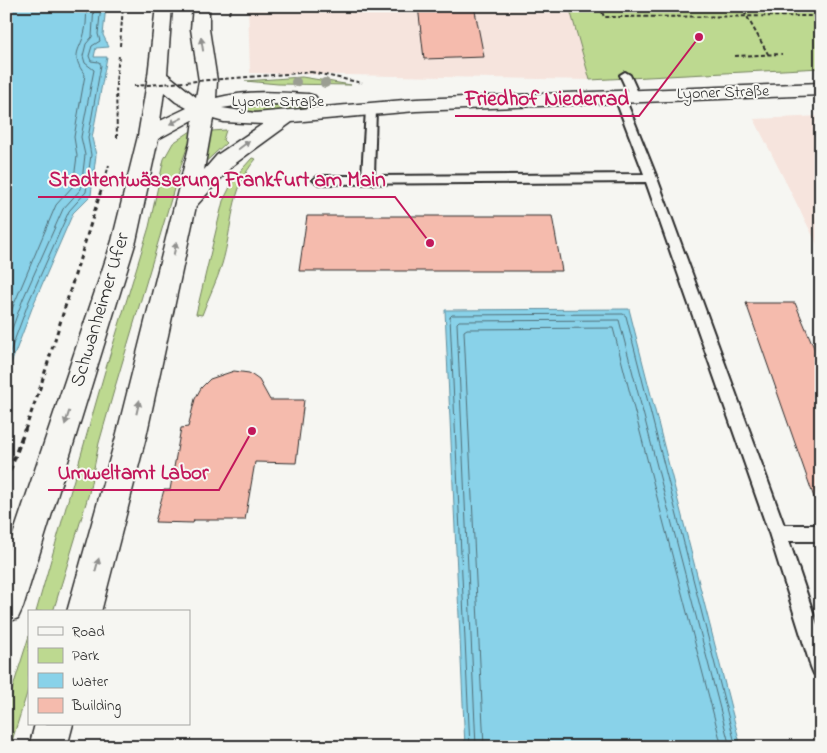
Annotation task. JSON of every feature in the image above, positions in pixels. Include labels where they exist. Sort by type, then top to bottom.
[{"type":"main road","name":"Schwanheimer Ufer","points":[[6,607],[124,241],[148,136],[158,76],[164,6]]},
{"type":"main road","points":[[85,610],[131,437],[200,143],[208,81],[200,29],[201,6]]},
{"type":"main road","points":[[158,76],[183,98],[205,109]]},
{"type":"main road","points":[[208,81],[240,98]]},
{"type":"main road","name":"Lyoner Straße","points":[[205,109],[236,118],[255,119],[416,105],[821,89]]},
{"type":"main road","name":"Lyoner Straße","points":[[205,109],[240,98],[416,105]]},
{"type":"main road","points":[[148,136],[174,121],[205,109]]},
{"type":"main road","points":[[185,205],[225,160],[288,116]]},
{"type":"main road","points":[[48,747],[53,726]]},
{"type":"lane","points":[[625,75],[628,98],[651,178],[778,533],[821,667]]},
{"type":"lane","points":[[368,179],[371,109]]},
{"type":"lane","points":[[320,180],[651,178]]},
{"type":"lane","points":[[778,533],[821,534]]},
{"type":"path","points":[[120,46],[125,6]]},
{"type":"path","points":[[600,6],[604,17],[821,16]]},
{"type":"path","points":[[741,6],[768,54]]},
{"type":"path","points":[[735,56],[782,54]]},
{"type":"path","points":[[117,141],[116,80],[119,56]]},
{"type":"path","points":[[134,86],[311,72],[364,84]]},
{"type":"path","points":[[6,481],[40,388],[111,160]]},
{"type":"shaded area","points":[[248,6],[569,6],[590,80],[250,73]]},
{"type":"shaded area","points":[[821,116],[821,252],[754,119]]},
{"type":"green space","points":[[569,6],[821,6],[821,68],[590,80]]},
{"type":"green space","points":[[302,77],[351,85],[278,84],[245,81]]},
{"type":"green space","points":[[284,105],[332,106],[331,108],[300,112],[246,113],[246,107]]},
{"type":"green space","points":[[194,129],[182,162],[115,387],[99,443],[89,493],[54,610],[37,610],[105,371],[149,227],[164,159],[173,143]]},
{"type":"green space","points":[[226,130],[223,140],[226,143],[199,168],[208,133]]},
{"type":"green space","points":[[252,158],[256,159],[241,183],[233,209],[226,250],[220,270],[202,315],[196,314],[223,201],[235,177]]},
{"type":"green space","points":[[28,639],[28,690],[10,747],[6,747],[6,709]]},
{"type":"water","points":[[6,6],[106,6],[103,35],[109,47],[96,48],[94,57],[107,57],[92,138],[96,155],[91,195],[73,213],[34,303],[6,377]]},
{"type":"water","points":[[629,309],[741,747],[465,747],[445,310]]},
{"type":"building","points":[[418,6],[474,6],[484,57],[424,59]]},
{"type":"building","points":[[307,216],[552,216],[562,271],[299,271]]},
{"type":"building","points":[[746,303],[795,303],[815,350],[821,350],[821,505],[817,506]]},
{"type":"building","points":[[234,371],[249,373],[259,380],[270,400],[304,400],[296,463],[255,462],[245,520],[194,520],[193,523],[155,522],[164,490],[170,490],[181,428],[188,427],[195,399],[201,388],[210,379]]},
{"type":"place","name":"Friedhof Niederrad","points":[[699,37]]},
{"type":"place","name":"Stadtentwässerung Frankfurt am Main","points":[[430,243]]},
{"type":"place","name":"Umweltamt Labor","points":[[252,431]]}]
